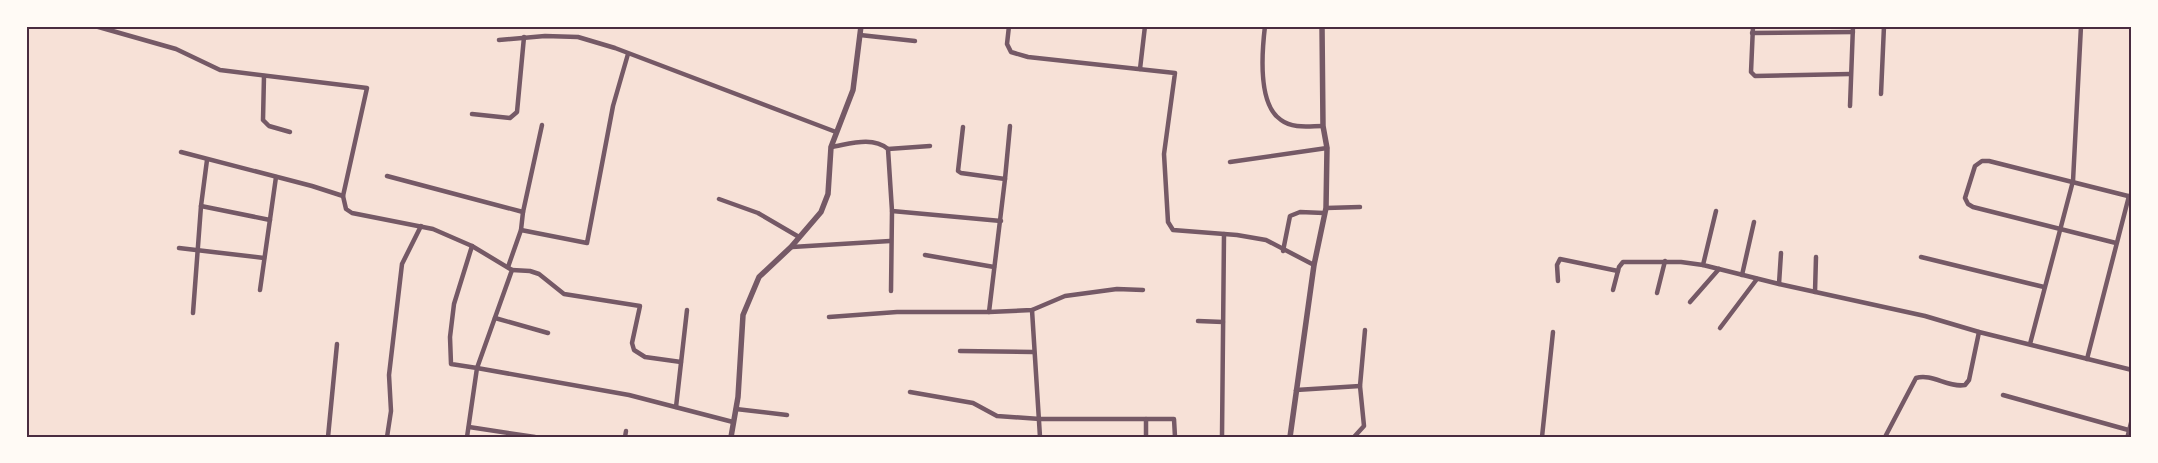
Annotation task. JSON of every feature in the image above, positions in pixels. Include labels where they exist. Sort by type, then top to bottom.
[{"type":"street","points":[[95,26],[176,49],[220,70],[367,88],[343,196],[346,208],[352,213],[433,228],[472,246],[510,269],[539,274],[564,294],[640,306],[632,343],[634,350],[645,357],[681,362]]},
{"type":"street","points":[[731,437],[736,409],[743,315],[759,277],[791,247],[821,212],[828,194],[831,147],[853,90],[861,26]]},
{"type":"street","points":[[1009,26],[1007,44],[1011,52],[1028,57],[1175,73],[1164,154],[1168,222],[1173,230],[1266,240],[1283,251],[1314,265]]},
{"type":"street","points":[[1140,69],[1145,26]]},
{"type":"street","points":[[1265,26],[1263,51],[1264,90],[1274,113],[1280,120],[1292,125],[1323,126]]},
{"type":"street","points":[[1290,437],[1314,265],[1325,211],[1327,148],[1323,126],[1322,26]]},
{"type":"street","points":[[1753,26],[1750,66],[1751,72],[1755,76],[1850,74]]},
{"type":"street","points":[[1881,94],[1884,26]]},
{"type":"street","points":[[2030,344],[2073,181],[2081,26]]},
{"type":"street","points":[[1752,33],[1853,29],[1850,106]]},
{"type":"street","points":[[860,34],[915,41]]},
{"type":"street","points":[[499,40],[546,36],[578,37],[836,132]]},
{"type":"street","points":[[472,114],[510,118],[517,112],[524,38]]},
{"type":"street","points":[[521,230],[587,243],[613,106],[628,54]]},
{"type":"street","points":[[264,76],[263,120],[269,126],[290,132]]},
{"type":"street","points":[[467,437],[477,368],[495,318],[521,230],[523,212],[542,125]]},
{"type":"street","points":[[989,312],[1006,179],[1010,126]]},
{"type":"street","points":[[963,127],[958,171],[1006,179]]},
{"type":"street","points":[[831,147],[869,141],[883,145],[888,149],[930,146]]},
{"type":"street","points":[[1230,162],[1327,148]]},
{"type":"street","points":[[888,149],[892,210],[890,241],[891,291]]},
{"type":"street","points":[[181,152],[312,186],[343,196]]},
{"type":"street","points":[[193,313],[201,206],[207,160]]},
{"type":"street","points":[[2087,358],[2116,243],[2130,197],[2073,181],[1982,161],[1975,166],[1965,198],[1968,204],[1973,207],[2116,243]]},
{"type":"street","points":[[387,176],[523,212]]},
{"type":"street","points":[[260,290],[276,177]]},
{"type":"street","points":[[719,199],[758,213],[799,237]]},
{"type":"street","points":[[201,206],[270,220]]},
{"type":"street","points":[[1283,251],[1290,216],[1300,212],[1360,207]]},
{"type":"street","points":[[892,210],[1000,221]]},
{"type":"street","points":[[1703,265],[1716,212]]},
{"type":"street","points":[[1742,275],[1754,222]]},
{"type":"street","points":[[387,437],[391,411],[389,375],[402,264],[421,226]]},
{"type":"street","points":[[1222,437],[1224,234]]},
{"type":"street","points":[[791,247],[890,241]]},
{"type":"street","points":[[472,246],[454,304],[450,337],[451,364],[629,395],[733,422]]},
{"type":"street","points":[[179,248],[264,258]]},
{"type":"street","points":[[1780,284],[1781,254]]},
{"type":"street","points":[[925,255],[994,267]]},
{"type":"street","points":[[1921,257],[2044,287]]},
{"type":"street","points":[[1815,292],[1816,258]]},
{"type":"street","points":[[1558,280],[1557,265],[1560,259],[1618,271]]},
{"type":"street","points":[[1613,290],[1621,264],[1626,261],[1703,265],[1925,316],[1979,332],[2132,370]]},
{"type":"street","points":[[1657,293],[1665,262]]},
{"type":"street","points":[[1690,302],[1719,269]]},
{"type":"street","points":[[1720,328],[1757,278]]},
{"type":"street","points":[[829,317],[897,312],[1032,310],[1064,296],[1117,289],[1143,290]]},
{"type":"street","points":[[676,407],[687,310]]},
{"type":"street","points":[[1032,310],[1033,352],[1040,437]]},
{"type":"street","points":[[495,318],[548,333]]},
{"type":"street","points":[[1198,321],[1223,322]]},
{"type":"street","points":[[1354,437],[1364,426],[1360,386],[1364,330]]},
{"type":"street","points":[[1542,437],[1553,332]]},
{"type":"street","points":[[1885,437],[1916,378],[1922,376],[1955,386],[1964,386],[1969,380],[1979,332]]},
{"type":"street","points":[[328,437],[337,344]]},
{"type":"street","points":[[960,351],[1033,352]]},
{"type":"street","points":[[1296,390],[1360,386]]},
{"type":"street","points":[[910,392],[973,403],[997,416],[1040,419],[1174,419],[1175,437]]},
{"type":"street","points":[[2003,395],[2130,433],[2132,422]]},
{"type":"street","points":[[736,409],[787,415]]},
{"type":"street","points":[[1146,419],[1146,437]]},
{"type":"street","points":[[469,427],[535,437]]}]
